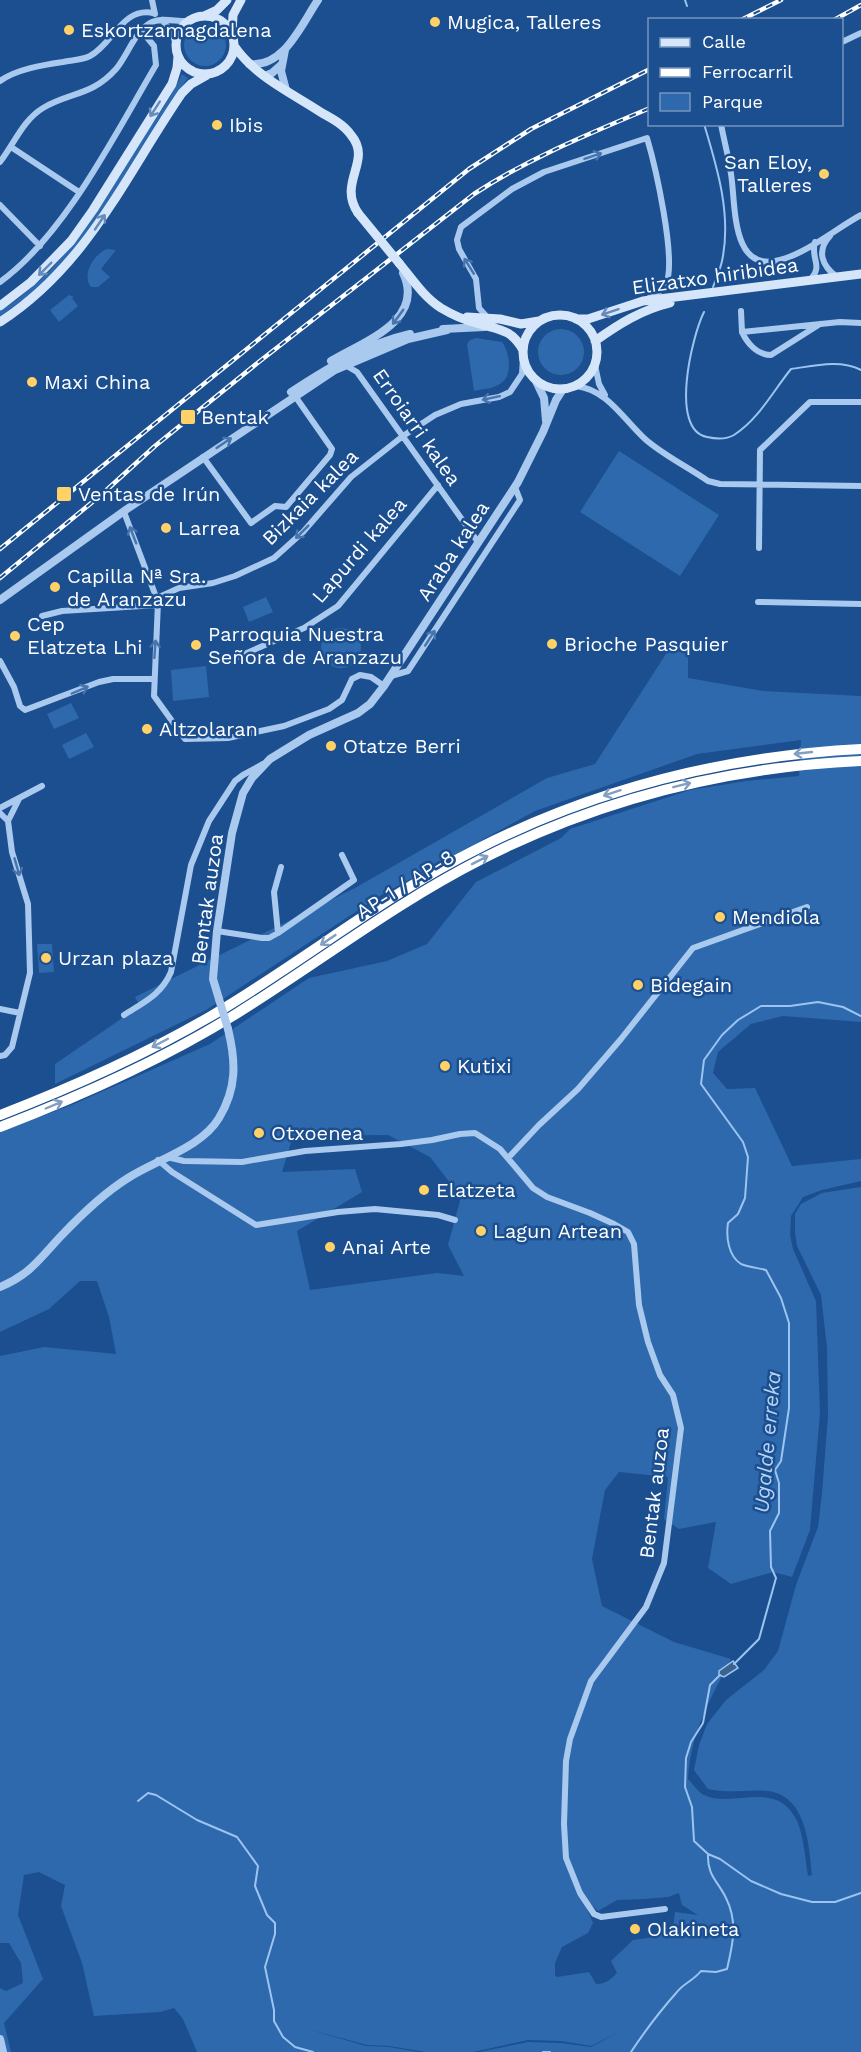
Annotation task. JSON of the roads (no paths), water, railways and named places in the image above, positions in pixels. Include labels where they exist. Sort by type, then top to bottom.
[{"type":"highway","name":"AP-1 / AP-8","points":[[0,1114],[98,1074],[177,1034],[280,972],[420,880],[532,823],[610,794],[680,774],[772,757],[861,749]]},
{"type":"highway","name":"AP-1 / AP-8","points":[[0,1127],[84,1093],[183,1044],[235,1014],[426,890],[480,860],[536,834],[623,801],[683,785],[774,768],[861,760]]},
{"type":"main road","points":[[0,306],[45,269],[82,226],[172,84],[177,68],[176,43],[181,28],[189,21],[217,10],[227,0]]},
{"type":"main road","points":[[0,321],[40,291],[82,247],[182,93],[191,84],[225,67],[232,58],[235,47],[232,33],[233,15],[241,0]]},
{"type":"main road","points":[[204,16],[224,22],[232,33]]},
{"type":"main road","points":[[235,47],[252,67],[340,124],[354,138],[358,149],[358,160],[350,191],[351,201],[358,213],[422,291],[436,304],[459,316],[488,322],[521,324],[555,316],[576,319],[590,330],[595,341],[597,353],[595,365],[587,378],[576,386],[563,389],[545,386],[527,369],[518,341],[509,333],[488,322]]},
{"type":"main road","points":[[178,56],[186,68],[192,72],[207,75]]},
{"type":"main road","points":[[225,67],[252,67]]},
{"type":"main road","name":"Elizatxo hiribidea","points":[[576,319],[588,319],[643,301],[810,280],[861,276]]},
{"type":"main road","name":"Elizatxo hiribidea","points":[[595,341],[624,321],[654,306],[861,276]]},
{"type":"main road","points":[[523,354],[530,330],[541,321]]},
{"type":"street","points":[[152,0],[153,13]]},
{"type":"street","points":[[286,90],[281,65],[286,49],[318,0]]},
{"type":"street","points":[[0,81],[27,70],[87,58],[99,50],[122,23],[136,13],[153,13],[170,30],[176,43]]},
{"type":"street","points":[[0,162],[27,121],[44,108],[91,90],[115,69],[141,30],[151,22],[161,19],[189,21]]},
{"type":"street","points":[[1,280],[40,246],[79,192],[156,66],[154,46],[141,30]]},
{"type":"street","points":[[843,42],[861,33]]},
{"type":"street","points":[[252,67],[270,62],[286,49]]},
{"type":"street","points":[[265,76],[281,65]]},
{"type":"street","points":[[721,126],[731,174],[740,242],[748,253],[764,260],[782,260],[861,215]]},
{"type":"street","points":[[291,392],[345,365],[408,339],[488,322],[478,308],[476,279],[459,249],[457,233],[461,226],[512,189],[544,172],[647,138],[660,188],[669,262],[666,283],[662,290],[643,301]]},
{"type":"street","points":[[11,147],[79,192]]},
{"type":"street","points":[[0,205],[40,246]]},
{"type":"street","points":[[822,251],[833,232]]},
{"type":"street","points":[[815,242],[820,243],[826,267],[838,277]]},
{"type":"street","points":[[810,280],[818,268],[815,242]]},
{"type":"street","points":[[798,252],[815,256]]},
{"type":"street","points":[[0,600],[204,457],[345,353],[375,338],[393,323],[408,300],[409,290],[399,263]]},
{"type":"street","points":[[741,311],[742,332],[747,343],[765,354],[771,354],[820,324]]},
{"type":"street","points":[[742,332],[840,322],[861,323]]},
{"type":"street","points":[[291,392],[323,371],[378,344],[425,331],[447,330]]},
{"type":"street","name":"Bizkaia kalea","points":[[42,616],[63,611],[157,601],[179,588],[213,583],[249,572],[274,558],[303,532],[351,477],[403,436],[435,415],[461,404],[499,397],[510,392],[522,375],[523,354]]},
{"type":"street","name":"Erroiarri kalea","points":[[345,365],[357,372],[478,542]]},
{"type":"street","points":[[595,365],[599,384],[609,401]]},
{"type":"street","points":[[535,379],[544,398],[546,424]]},
{"type":"street","points":[[576,386],[593,390],[609,401],[647,440],[708,481],[720,484],[861,486]]},
{"type":"street","name":"Araba kalea","points":[[384,686],[515,487],[563,389]]},
{"type":"street","points":[[204,457],[251,523],[275,506],[286,507],[330,455],[332,449],[291,392]]},
{"type":"street","points":[[759,548],[760,450],[810,402],[861,402]]},
{"type":"street","name":"Lapurdi kalea","points":[[233,659],[304,628],[338,606],[438,484]]},
{"type":"street","points":[[391,676],[408,671],[520,500],[515,487]]},
{"type":"street","points":[[123,512],[157,601],[154,696],[185,739],[228,738],[284,726],[329,709],[342,700],[352,679],[360,675],[371,677],[384,686]]},
{"type":"street","points":[[758,602],[861,604]]},
{"type":"street","points":[[0,661],[14,687],[20,706],[25,710],[99,682],[113,679],[153,679]]},
{"type":"street","name":"Bentak auzoa","points":[[123,1015],[153,997],[165,985],[171,972],[191,865],[210,821],[235,781],[309,735],[358,713],[370,704],[384,686]]},
{"type":"street","name":"Bentak auzoa","points":[[0,1287],[30,1271],[100,1198],[162,1158],[188,1147],[206,1135],[218,1120],[228,1100],[233,1080],[234,1055],[213,979],[216,930],[232,833],[243,793],[264,763]]},
{"type":"street","points":[[0,808],[42,786]]},
{"type":"street","points":[[0,1056],[5,1055],[12,1047],[30,973],[28,904],[12,852],[8,822],[19,798]]},
{"type":"street","points":[[0,813],[8,822]]},
{"type":"street","points":[[216,930],[262,939],[278,933],[354,880],[342,855]]},
{"type":"street","points":[[278,933],[274,892],[281,867]]},
{"type":"street","points":[[509,1157],[578,1089],[693,948],[807,907]]},
{"type":"street","points":[[0,1010],[20,1013]]},
{"type":"street","name":"Bentak auzoa","points":[[162,1158],[184,1161],[242,1162],[305,1151],[411,1143],[475,1133],[490,1141],[509,1157],[533,1188],[547,1197],[590,1213],[628,1232],[634,1244],[639,1305],[648,1342],[660,1375],[673,1395],[681,1428],[664,1563],[646,1607],[591,1682],[570,1739],[566,1761],[564,1824],[566,1858],[580,1893],[594,1914],[601,1917],[665,1909]]},
{"type":"street","points":[[162,1158],[172,1172],[256,1225],[338,1212],[375,1209],[438,1215],[455,1220]]},
{"type":"street","points":[[0,2039],[3,2052]]},
{"type":"waterway","name":"Ugalde erreka","points":[[685,0],[687,6]]},
{"type":"waterway","name":"Ugalde erreka","points":[[705,126],[722,191],[725,226],[722,261],[713,287]]},
{"type":"waterway","name":"Ugalde erreka","points":[[704,312],[690,360],[686,401],[689,418],[695,431],[707,437],[728,437],[743,428],[758,413],[791,369],[835,364],[861,370]]},
{"type":"waterway","name":"Ugalde erreka","points":[[734,1664],[759,1639],[776,1578],[771,1567],[770,1531],[779,1513],[779,1483],[775,1470],[781,1461],[789,1408],[789,1323],[781,1298],[766,1270],[741,1264],[731,1251],[727,1234],[728,1223],[738,1214],[745,1198],[748,1157],[743,1142],[701,1084],[704,1060],[722,1035],[738,1020],[761,1006],[790,1006],[818,1002],[843,1007],[861,1016]]},
{"type":"waterway","name":"Ugalde erreka","points":[[720,1675],[710,1685],[703,1723],[691,1742],[686,1758],[685,1787],[692,1807],[694,1841],[708,1854],[720,1859],[751,1881],[781,1894],[812,1902],[835,1902],[861,1893]]},
{"type":"waterway","points":[[138,1801],[148,1793],[156,1795],[197,1820],[237,1837],[258,1866],[255,1886],[267,1915],[275,1923],[275,1934],[265,1967],[274,2010],[274,2021],[283,2037],[295,2047],[313,2052]]},
{"type":"waterway","points":[[631,2052],[682,1987],[701,1971],[716,1972],[727,1969],[732,1942],[732,1916],[726,1898],[709,1868],[708,1854]]},
{"type":"waterway","points":[[543,2052],[550,2052]]},
{"type":"railway","points":[[745,18],[781,0]]},
{"type":"railway","points":[[838,18],[861,5]]},
{"type":"railway","points":[[0,549],[469,169],[531,129],[648,70]]},
{"type":"railway","points":[[0,578],[101,495],[155,446],[474,194],[538,158],[648,109]]},
{"type":"place","name":"Mugica, Talleres","points":[[435,22]]},
{"type":"place","name":"Eskortzamagdalena","points":[[69,30]]},
{"type":"place","name":"Ibis","points":[[217,125]]},
{"type":"place","name":"San Eloy, Talleres","points":[[824,174]]},
{"type":"place","name":"Maxi China","points":[[32,382]]},
{"type":"place","name":"Bentak","points":[[188,417]]},
{"type":"place","name":"Ventas de Irún","points":[[64,494]]},
{"type":"place","name":"Larrea","points":[[166,528]]},
{"type":"place","name":"Capilla Nª Sra. de Aranzazu","points":[[55,587]]},
{"type":"place","name":"Cep Elatzeta Lhi","points":[[15,636]]},
{"type":"place","name":"Brioche Pasquier","points":[[552,644]]},
{"type":"place","name":"Parroquia Nuestra Señora de Aranzazu","points":[[196,645]]},
{"type":"place","name":"Altzolaran","points":[[147,729]]},
{"type":"place","name":"Otatze Berri","points":[[331,746]]},
{"type":"place","name":"Mendiola","points":[[720,917]]},
{"type":"place","name":"Urzan plaza","points":[[46,958]]},
{"type":"place","name":"Bidegain","points":[[638,985]]},
{"type":"place","name":"Kutixi","points":[[445,1066]]},
{"type":"place","name":"Otxoenea","points":[[259,1133]]},
{"type":"place","name":"Elatzeta","points":[[424,1190]]},
{"type":"place","name":"Lagun Artean","points":[[481,1231]]},
{"type":"place","name":"Anai Arte","points":[[330,1247]]},
{"type":"place","name":"Olakineta","points":[[635,1929]]}]
